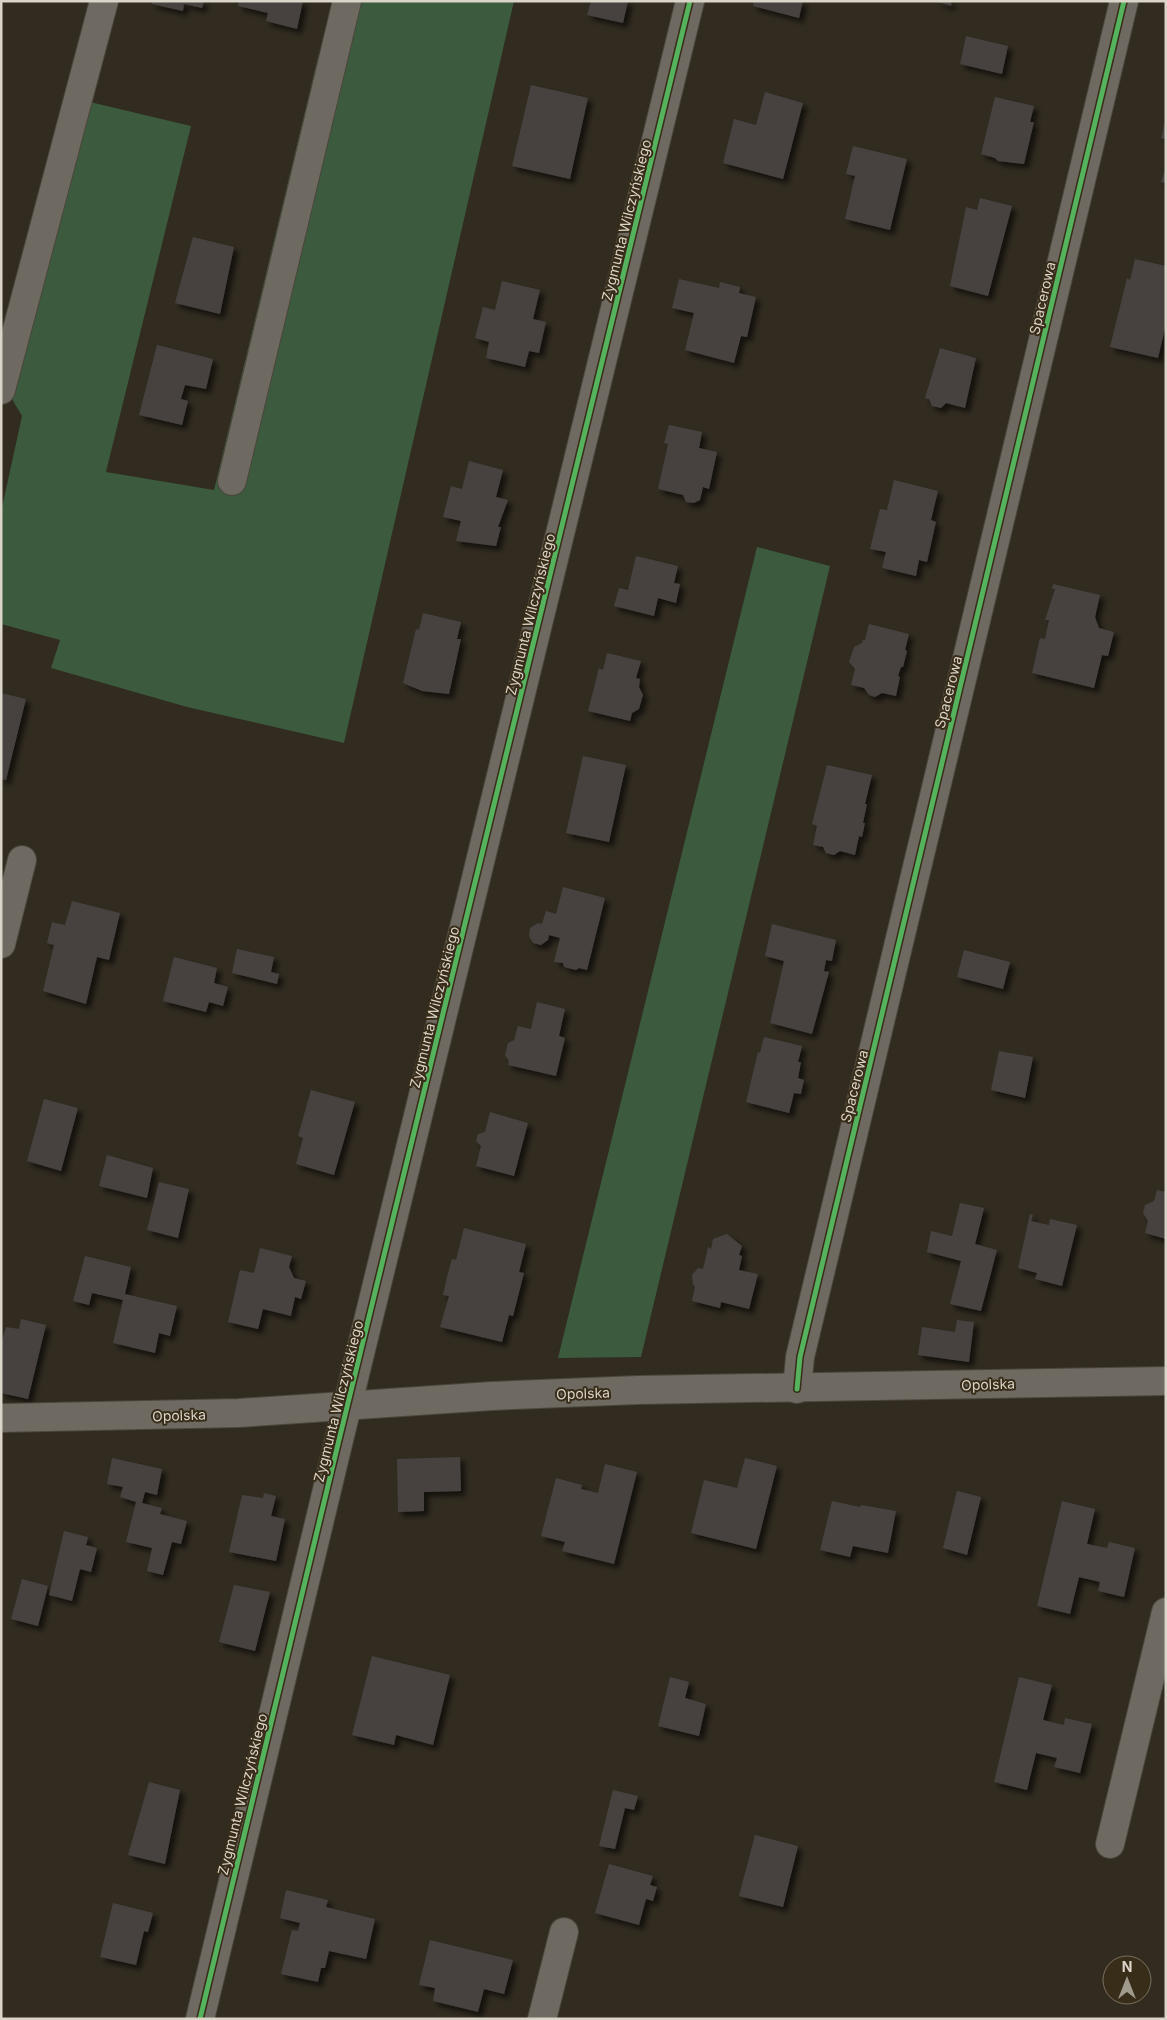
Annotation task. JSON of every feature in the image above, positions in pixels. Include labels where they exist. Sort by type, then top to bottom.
[{"type":"street","points":[[1,390],[104,1]]},
{"type":"street","points":[[232,481],[347,1]]},
{"type":"street","name":"Zygmunta Wilczyńskiego","points":[[200,2019],[690,1]]},
{"type":"street","name":"Spacerowa","points":[[797,1389],[802,1348],[1124,1]]},
{"type":"street","points":[[1,944],[22,860]]},
{"type":"street","name":"Opolska","points":[[1,1418],[230,1413],[492,1396],[628,1391],[1166,1381]]},
{"type":"street","points":[[1110,1844],[1166,1612]]},
{"type":"street","points":[[542,2019],[564,1932]]},
{"type":"green space","points":[[355,1],[514,1],[344,743],[187,707],[51,668],[60,640],[1,624],[1,512],[22,416],[9,394],[90,102],[191,126],[106,472],[214,490],[319,53],[340,56]]},
{"type":"green space","points":[[757,547],[830,566],[641,1357],[558,1358]]},
{"type":"building","points":[[152,1],[204,1],[202,8],[184,4],[183,11],[152,4]]},
{"type":"building","points":[[239,1],[303,1],[297,29],[266,21],[268,13],[238,6]]},
{"type":"building","points":[[591,1],[628,1],[623,23],[587,15]]},
{"type":"building","points":[[754,1],[803,1],[799,18],[753,6]]},
{"type":"building","points":[[934,1],[952,1],[951,6]]},
{"type":"building","points":[[966,36],[1008,46],[1002,74],[960,64]]},
{"type":"building","points":[[531,85],[588,98],[570,179],[512,166]]},
{"type":"building","points":[[765,92],[803,103],[783,179],[723,163],[734,119],[756,125]]},
{"type":"building","points":[[995,97],[1034,106],[1030,122],[1034,122],[1024,164],[998,161],[995,158],[981,154]]},
{"type":"building","points":[[1166,122],[1166,139],[1161,138]]},
{"type":"building","points":[[853,146],[907,159],[890,230],[845,219],[855,176],[846,174]]},
{"type":"building","points":[[1166,167],[1166,183],[1161,182]]},
{"type":"building","points":[[980,198],[1012,206],[988,296],[950,286],[966,207],[977,210]]},
{"type":"building","points":[[193,237],[234,247],[220,314],[175,303]]},
{"type":"building","points":[[1135,259],[1166,266],[1166,324],[1158,358],[1110,347],[1127,278],[1130,280]]},
{"type":"building","points":[[679,279],[719,288],[720,282],[740,287],[739,293],[756,297],[747,337],[741,336],[734,363],[685,350],[694,313],[672,308]]},
{"type":"building","points":[[502,281],[540,290],[533,319],[546,322],[539,353],[529,351],[525,367],[486,358],[489,342],[475,338],[483,307],[495,310]]},
{"type":"building","points":[[157,345],[213,359],[206,389],[185,385],[181,399],[188,401],[182,425],[139,415]]},
{"type":"building","points":[[940,348],[976,358],[965,408],[946,403],[941,408],[932,406],[929,399],[925,398]]},
{"type":"building","points":[[669,425],[702,432],[699,448],[717,452],[709,489],[703,487],[700,500],[694,503],[686,502],[683,495],[658,489],[668,444],[664,443]]},
{"type":"building","points":[[469,461],[503,470],[496,497],[508,500],[498,527],[501,527],[496,546],[456,541],[461,521],[443,517],[451,486],[462,489]]},
{"type":"building","points":[[894,480],[938,491],[931,520],[936,522],[927,562],[919,560],[916,576],[882,568],[886,552],[870,549],[880,509],[887,510]]},
{"type":"building","points":[[636,556],[678,566],[674,583],[680,584],[676,603],[658,598],[654,616],[614,606],[619,588],[628,590]]},
{"type":"building","points":[[1053,584],[1100,595],[1095,617],[1099,628],[1114,632],[1108,656],[1102,655],[1094,688],[1032,673],[1040,638],[1045,639],[1049,620],[1045,620],[1055,589],[1052,589]]},
{"type":"building","points":[[423,613],[461,622],[457,639],[461,639],[449,694],[422,691],[403,683],[416,629],[419,630]]},
{"type":"building","points":[[869,624],[909,634],[903,667],[901,667],[898,676],[900,677],[896,696],[882,693],[875,697],[869,695],[864,688],[851,685],[855,669],[849,662],[854,647],[865,640]]},
{"type":"building","points":[[607,653],[641,661],[636,678],[640,679],[639,687],[643,695],[639,709],[632,713],[630,721],[588,711],[599,668],[603,670]]},
{"type":"building","points":[[1,693],[26,699],[6,780],[1,779]]},
{"type":"building","points":[[583,756],[626,765],[609,842],[566,833]]},
{"type":"building","points":[[827,765],[872,775],[865,804],[867,804],[863,823],[865,823],[862,837],[859,836],[855,855],[840,851],[834,855],[826,853],[823,847],[813,845],[817,826],[812,824]]},
{"type":"building","points":[[563,887],[605,898],[587,970],[579,968],[576,970],[564,967],[563,963],[554,962],[560,938],[549,935],[548,940],[541,945],[533,943],[529,936],[530,928],[538,923],[542,924],[546,911],[556,914]]},
{"type":"building","points":[[72,901],[120,913],[109,960],[97,957],[86,1004],[43,991],[54,945],[47,943],[52,922],[65,925]]},
{"type":"building","points":[[772,924],[836,940],[832,961],[826,960],[824,971],[829,972],[812,1034],[770,1023],[784,961],[765,956]]},
{"type":"building","points":[[237,949],[274,957],[271,972],[279,974],[277,984],[232,973]]},
{"type":"building","points":[[964,950],[1010,962],[1003,989],[957,977]]},
{"type":"building","points":[[174,957],[217,968],[214,983],[228,987],[223,1006],[209,1002],[206,1012],[163,1001]]},
{"type":"building","points":[[537,1002],[565,1009],[559,1036],[565,1038],[556,1076],[508,1065],[509,1061],[505,1055],[508,1043],[514,1040],[518,1026],[531,1029]]},
{"type":"building","points":[[764,1037],[802,1046],[798,1062],[801,1062],[798,1078],[804,1080],[801,1094],[794,1093],[789,1113],[746,1102],[758,1052],[760,1053]]},
{"type":"building","points":[[999,1051],[1033,1057],[1025,1098],[991,1090]]},
{"type":"building","points":[[311,1090],[355,1102],[334,1175],[296,1164],[303,1138],[298,1136]]},
{"type":"building","points":[[44,1099],[78,1108],[61,1171],[27,1161]]},
{"type":"building","points":[[490,1112],[528,1123],[514,1176],[476,1166],[481,1146],[476,1141],[478,1134],[485,1132]]},
{"type":"building","points":[[107,1155],[153,1168],[147,1198],[99,1186]]},
{"type":"building","points":[[159,1182],[189,1189],[178,1238],[147,1230]]},
{"type":"building","points":[[1157,1190],[1166,1192],[1166,1239],[1145,1233],[1148,1221],[1143,1213],[1145,1205],[1154,1201]]},
{"type":"building","points":[[960,1203],[984,1208],[975,1244],[997,1250],[981,1311],[950,1304],[961,1261],[927,1252],[931,1231],[952,1236]]},
{"type":"building","points":[[1030,1214],[1033,1215],[1031,1221],[1049,1225],[1050,1219],[1077,1225],[1062,1286],[1035,1279],[1037,1273],[1018,1268]]},
{"type":"building","points":[[464,1228],[526,1244],[519,1272],[524,1273],[513,1316],[509,1315],[502,1342],[440,1327],[449,1296],[443,1295],[447,1277],[452,1259],[456,1260]]},
{"type":"building","points":[[727,1234],[742,1246],[739,1255],[742,1256],[739,1270],[758,1274],[749,1309],[721,1302],[720,1308],[692,1301],[695,1286],[693,1285],[692,1275],[698,1268],[703,1269],[708,1247],[711,1249],[713,1239]]},
{"type":"building","points":[[260,1248],[292,1256],[289,1267],[294,1278],[306,1281],[301,1299],[295,1297],[291,1316],[263,1309],[258,1329],[228,1322],[240,1270],[254,1273]]},
{"type":"building","points":[[85,1256],[131,1267],[125,1294],[177,1306],[170,1336],[159,1333],[155,1353],[113,1343],[123,1300],[92,1293],[89,1305],[73,1301]]},
{"type":"building","points":[[21,1319],[46,1325],[28,1399],[1,1393],[1,1343],[6,1327],[19,1329]]},
{"type":"building","points":[[957,1320],[974,1322],[969,1362],[918,1355],[922,1327],[955,1332]]},
{"type":"building","points":[[460,1457],[461,1491],[424,1492],[424,1511],[398,1512],[397,1459]]},
{"type":"building","points":[[112,1458],[162,1469],[157,1495],[145,1492],[142,1503],[162,1508],[160,1514],[187,1521],[181,1544],[172,1542],[163,1575],[147,1571],[152,1548],[126,1542],[136,1502],[120,1497],[123,1487],[107,1484]]},
{"type":"building","points":[[745,1458],[777,1466],[756,1549],[691,1533],[704,1480],[737,1488]]},
{"type":"building","points":[[605,1464],[637,1472],[614,1564],[562,1551],[565,1542],[541,1536],[556,1478],[582,1485],[581,1489],[598,1493]]},
{"type":"building","points":[[957,1491],[981,1497],[967,1555],[943,1548]]},
{"type":"building","points":[[264,1493],[276,1496],[271,1516],[285,1519],[276,1561],[229,1552],[242,1495],[263,1498]]},
{"type":"building","points":[[832,1501],[860,1507],[861,1505],[896,1511],[888,1553],[853,1546],[850,1557],[820,1550]]},
{"type":"building","points":[[1062,1501],[1095,1509],[1087,1544],[1107,1548],[1109,1542],[1135,1548],[1124,1597],[1098,1591],[1100,1582],[1079,1577],[1070,1614],[1037,1606]]},
{"type":"building","points":[[64,1531],[88,1537],[86,1545],[97,1548],[91,1572],[80,1569],[72,1601],[49,1595]]},
{"type":"building","points":[[22,1579],[48,1586],[38,1626],[11,1619]]},
{"type":"building","points":[[234,1585],[270,1592],[255,1651],[219,1642]]},
{"type":"building","points":[[372,1656],[450,1675],[433,1745],[396,1735],[394,1745],[352,1735]]},
{"type":"building","points":[[670,1677],[689,1682],[685,1698],[706,1704],[699,1736],[658,1726]]},
{"type":"building","points":[[1019,1677],[1052,1685],[1043,1720],[1064,1725],[1065,1718],[1092,1724],[1080,1773],[1054,1767],[1057,1758],[1036,1753],[1027,1790],[994,1782]]},
{"type":"building","points":[[149,1782],[180,1790],[165,1864],[128,1855]]},
{"type":"building","points":[[613,1790],[638,1796],[634,1810],[625,1808],[615,1849],[599,1846]]},
{"type":"building","points":[[755,1835],[798,1846],[783,1907],[739,1896]]},
{"type":"building","points":[[609,1864],[653,1876],[650,1885],[657,1887],[653,1901],[646,1899],[639,1925],[595,1913]]},
{"type":"building","points":[[286,1890],[328,1900],[326,1907],[375,1919],[366,1959],[329,1951],[325,1968],[321,1968],[318,1982],[281,1974],[292,1930],[298,1931],[300,1923],[280,1918]]},
{"type":"building","points":[[113,1903],[153,1913],[148,1932],[144,1931],[136,1965],[100,1957]]},
{"type":"building","points":[[430,1940],[513,1960],[504,1994],[484,1989],[478,2012],[433,2001],[435,1988],[419,1985]]},
{"type":"cycle path","points":[[200,2019],[338,1444],[690,1]]},
{"type":"cycle path","points":[[797,1389],[800,1357],[1124,1]]}]
